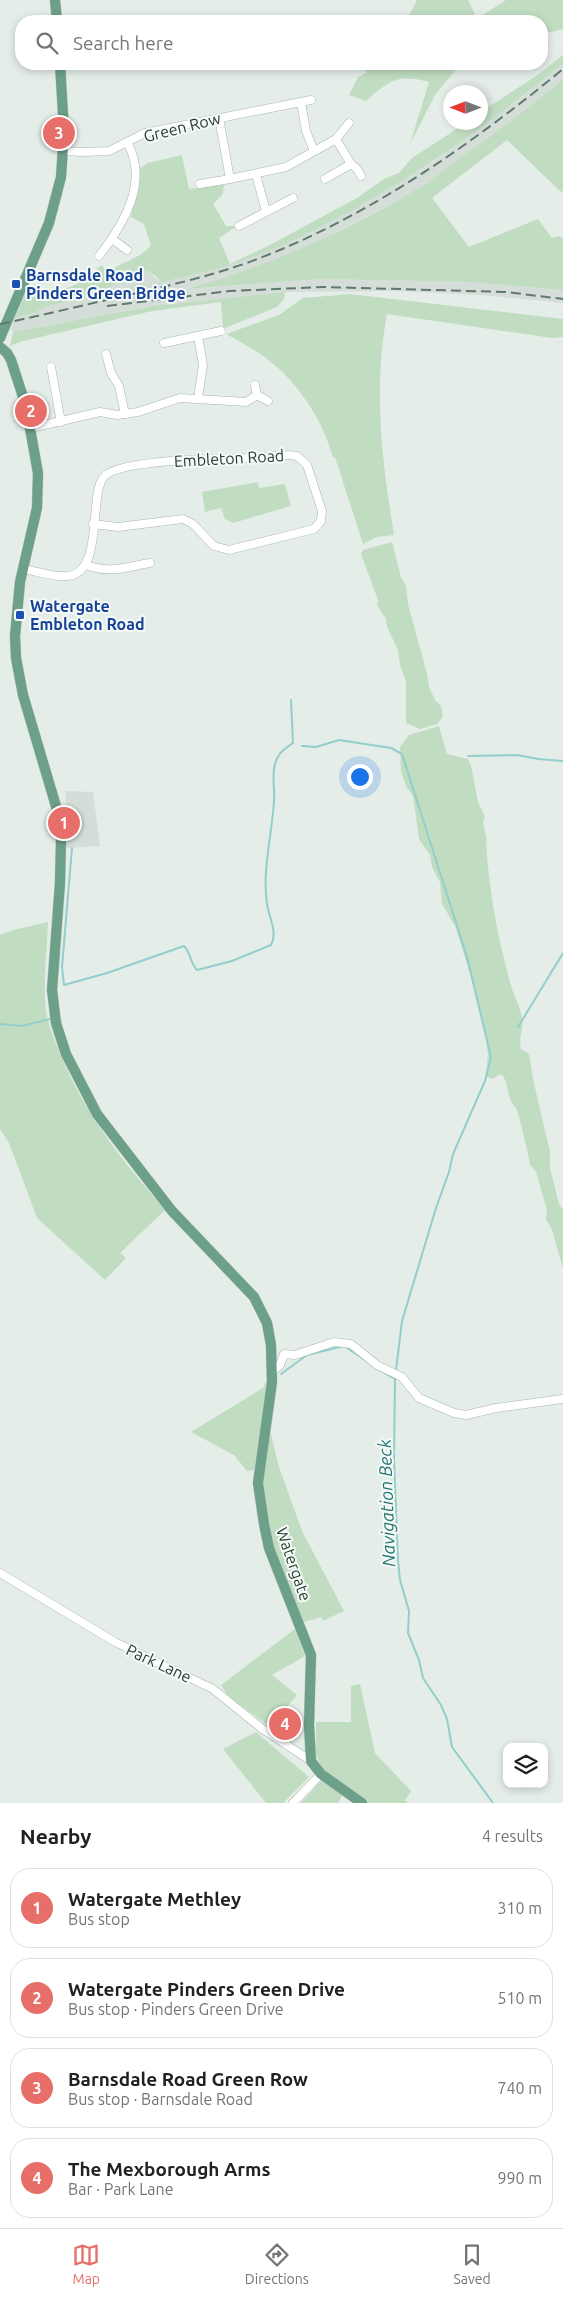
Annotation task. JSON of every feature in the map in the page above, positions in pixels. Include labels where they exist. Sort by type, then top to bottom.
[{"type":"main road","points":[[55,0],[56,15]]},
{"type":"main road","points":[[0,338],[49,223],[62,177],[64,150],[60,70]]},
{"type":"main road","name":"Watergate","points":[[0,347],[11,360],[31,428],[38,466],[37,508],[23,569],[16,613],[15,636],[18,676],[51,785],[58,813],[61,839],[52,990],[58,1031],[79,1082],[97,1114],[172,1211],[254,1297],[267,1323],[271,1345],[272,1372],[268,1411],[258,1469],[258,1483],[269,1548],[311,1655],[309,1726],[311,1762]]},
{"type":"main road","points":[[311,1762],[321,1774],[362,1803]]},
{"type":"street","name":"Green Row","points":[[64,150],[86,153],[109,152],[128,144],[145,133],[311,100]]},
{"type":"street","points":[[301,102],[307,134],[314,150]]},
{"type":"street","points":[[219,118],[230,179]]},
{"type":"street","points":[[200,184],[256,175],[286,166],[336,139],[349,123]]},
{"type":"street","points":[[336,139],[351,164],[361,176]]},
{"type":"street","points":[[99,256],[126,216],[136,171],[135,158],[128,144]]},
{"type":"street","points":[[325,179],[351,164]]},
{"type":"street","points":[[256,175],[266,212]]},
{"type":"street","points":[[239,226],[293,198]]},
{"type":"street","points":[[112,239],[127,250]]},
{"type":"street","points":[[164,343],[221,331]]},
{"type":"street","points":[[198,336],[203,365],[198,398]]},
{"type":"street","points":[[106,354],[111,373],[119,386],[125,414]]},
{"type":"street","points":[[51,367],[61,422]]},
{"type":"street","points":[[255,385],[257,395]]},
{"type":"street","points":[[31,428],[100,412],[125,414],[138,412],[180,398],[246,402],[257,395]]},
{"type":"street","points":[[257,395],[268,401]]},
{"type":"street","name":"Embleton Road","points":[[86,565],[98,490],[103,477],[112,472],[176,460],[297,456],[308,465],[322,511],[321,521],[314,529],[229,550],[214,546],[193,524],[183,519],[118,527],[93,524]]},
{"type":"street","points":[[23,569],[66,576],[77,574],[86,565],[109,571],[150,563]]},
{"type":"street","points":[[271,1345],[279,1348],[284,1354],[295,1355],[334,1342],[352,1344],[377,1365],[402,1377],[419,1398],[454,1413],[466,1415],[496,1408],[563,1399]]},
{"type":"street","points":[[272,1372],[280,1365],[284,1354]]},
{"type":"street","name":"Park Lane","points":[[0,1573],[115,1642],[213,1689],[261,1728],[311,1762]]},
{"type":"street","points":[[293,1803],[321,1774]]},
{"type":"shaded area","points":[[563,64],[563,79],[511,122],[415,191],[318,242],[276,260],[191,289],[321,279],[470,282],[563,290],[563,303],[483,295],[392,291],[285,292],[153,306],[13,332],[11,329],[15,318],[37,312],[42,308],[74,300],[125,281],[147,270],[161,283],[240,262],[302,235],[371,200],[433,162],[477,130],[488,130],[488,122]]},
{"type":"shaded area","points":[[65,791],[93,792],[100,846],[66,848],[65,828],[69,827]]},
{"type":"green space","points":[[417,0],[468,0],[475,15],[409,15]]},
{"type":"green space","points":[[506,0],[563,0],[563,29],[548,33],[548,15],[483,15]]},
{"type":"green space","points":[[563,55],[563,64],[488,122],[488,107],[544,70],[548,70],[548,67]]},
{"type":"green space","points":[[365,70],[456,70],[435,95],[410,144],[429,82],[409,79],[394,81],[381,88],[366,101],[349,95],[358,77],[366,73]]},
{"type":"green space","points":[[563,79],[563,191],[561,192],[507,140],[432,198],[469,247],[538,219],[552,238],[559,236],[563,238],[563,290],[470,282],[321,279],[187,289],[246,270],[304,248],[414,191],[511,121]]},
{"type":"green space","points":[[455,130],[477,130],[417,172],[378,196],[298,238],[256,256],[221,267],[161,283],[157,277],[147,270],[125,281],[74,300],[42,308],[37,312],[15,318],[25,293],[47,293],[67,288],[93,273],[101,265],[108,271],[140,255],[151,246],[144,224],[131,217],[140,168],[148,163],[182,155],[189,189],[224,184],[223,194],[213,204],[226,226],[234,226],[234,228],[219,238],[230,264],[268,246],[357,198],[384,179],[399,173],[412,158]]},
{"type":"green space","points":[[285,292],[284,299],[277,307],[225,328],[223,327],[221,302],[152,311],[23,341],[10,346],[13,332],[153,306]]},
{"type":"green space","points":[[350,294],[563,319],[563,337],[552,338],[387,314],[383,342],[380,398],[383,452],[394,535],[377,537],[363,544],[335,457],[333,457],[322,429],[307,402],[278,368],[257,352],[226,334],[279,315],[303,298]]},
{"type":"green space","points":[[258,482],[259,488],[285,484],[291,506],[233,523],[225,519],[221,508],[205,512],[202,492]]},
{"type":"green space","points":[[392,542],[401,577],[406,586],[408,604],[429,687],[435,700],[441,706],[443,716],[437,724],[420,729],[406,723],[406,681],[400,665],[398,650],[387,627],[386,619],[377,605],[378,600],[361,554],[363,550]]},
{"type":"green space","points":[[439,726],[447,754],[468,759],[478,802],[485,816],[483,822],[497,928],[511,986],[522,1018],[521,1049],[529,1054],[550,1152],[550,1168],[559,1204],[563,1210],[563,1268],[552,1230],[546,1219],[547,1210],[536,1172],[530,1165],[516,1108],[510,1100],[505,1080],[501,1074],[492,1079],[486,1076],[488,1054],[486,1039],[471,977],[455,926],[442,904],[440,882],[432,867],[430,855],[419,839],[413,796],[407,788],[401,772],[400,747],[409,735]]},
{"type":"green space","points":[[48,922],[45,981],[47,1017],[51,1032],[71,1077],[94,1118],[120,1156],[165,1210],[120,1253],[126,1258],[105,1280],[37,1218],[9,1143],[0,1129],[0,935]]},
{"type":"green space","points":[[267,1380],[264,1414],[254,1470],[247,1471],[234,1455],[191,1432],[263,1388]]},
{"type":"green space","points":[[268,1434],[271,1434],[278,1464],[302,1531],[344,1611],[323,1621],[321,1617],[304,1622],[276,1557],[262,1484]]},
{"type":"green space","points":[[295,1629],[305,1656],[272,1675],[297,1695],[270,1727],[229,1697],[221,1685]]},
{"type":"green space","points":[[360,1684],[375,1753],[411,1791],[405,1800],[408,1803],[369,1803],[331,1776],[321,1766],[316,1754],[316,1722],[351,1722],[351,1686]]},
{"type":"green space","points":[[256,1732],[309,1777],[283,1803],[266,1803],[223,1749]]},
{"type":"green space","points":[[321,1781],[343,1794],[338,1803],[301,1803]]},
{"type":"waterway","points":[[72,848],[62,967],[64,985],[107,973],[184,946],[197,970],[232,961],[271,945],[274,935],[267,904],[266,878],[274,801],[274,771],[279,755],[293,743],[291,700]]},
{"type":"waterway","points":[[302,746],[316,747],[339,740],[391,748],[402,754],[467,957],[491,1057],[485,1081],[453,1154],[449,1172],[436,1208],[402,1321],[396,1370]]},
{"type":"waterway","points":[[468,756],[517,755],[563,761]]},
{"type":"waterway","points":[[518,1027],[563,953]]},
{"type":"waterway","points":[[0,1024],[22,1026],[50,1019]]},
{"type":"waterway","name":"Navigation Beck","points":[[281,1374],[307,1355],[344,1346],[371,1364]]},
{"type":"waterway","name":"Navigation Beck","points":[[376,1368],[395,1379],[394,1459],[398,1561],[400,1580],[409,1611],[408,1633],[419,1660],[423,1678],[441,1705],[447,1719],[452,1747],[493,1803]]},
{"type":"railway","points":[[0,324],[197,278],[244,264],[301,241],[381,199],[419,176],[493,124],[563,69]]},
{"type":"railway","points":[[107,306],[230,291],[324,287],[506,292],[563,299]]},
{"type":"place","name":"Barnsdale Road Green Row","points":[[59,133]]},
{"type":"place","name":"Barnsdale Road Pinders Green Bridge","points":[[16,284]]},
{"type":"place","name":"Watergate Pinders Green Drive","points":[[31,411]]},
{"type":"place","name":"Watergate Embleton Road","points":[[20,615]]},
{"type":"place","name":"Watergate Methley","points":[[64,823]]},
{"type":"place","name":"The Mexborough Arms","points":[[285,1724]]}]
